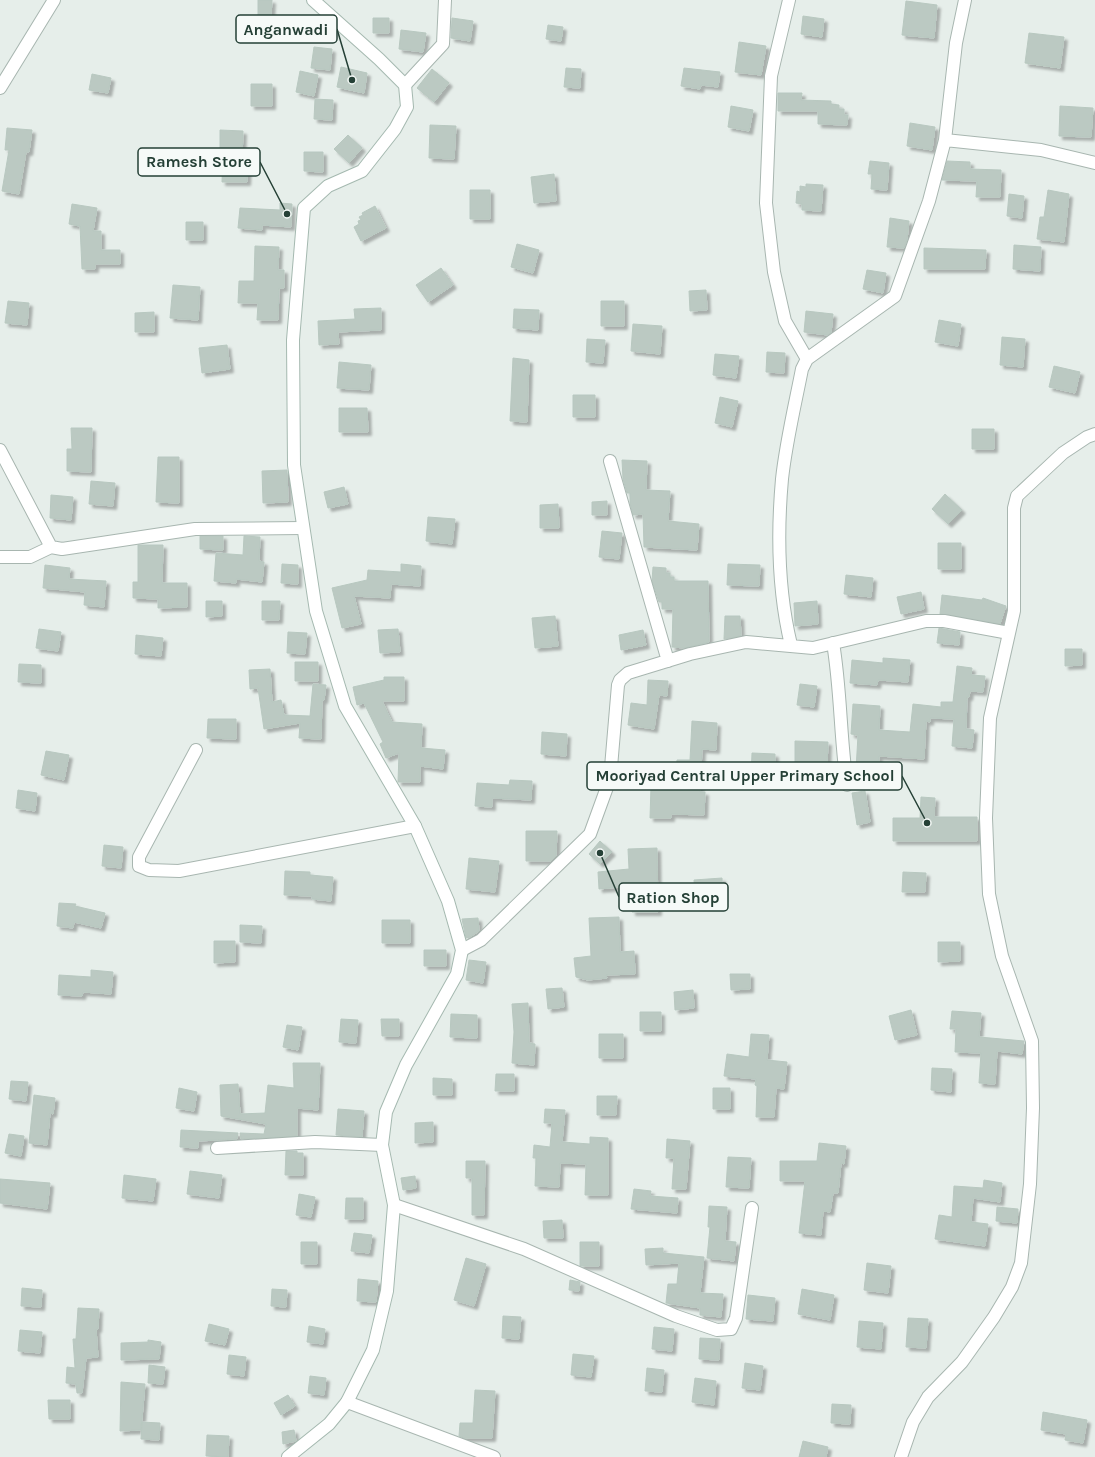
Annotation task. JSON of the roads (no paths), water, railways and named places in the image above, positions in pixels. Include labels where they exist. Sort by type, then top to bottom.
[{"type":"street","points":[[0,88],[54,0]]},
{"type":"street","points":[[288,1457],[329,1424],[347,1402],[373,1350],[387,1291],[394,1205],[382,1145],[386,1112],[406,1065],[457,974],[462,950],[448,901],[415,826],[346,706],[316,611],[294,465],[293,340],[304,208],[328,186],[362,171],[395,128],[407,107],[405,85],[379,59],[313,0]]},
{"type":"street","points":[[405,85],[443,44],[445,0]]},
{"type":"street","points":[[788,0],[771,76],[766,203],[774,272],[786,321],[807,359]]},
{"type":"street","points":[[791,645],[784,617],[780,583],[782,478],[802,369],[807,359],[896,296],[929,202],[945,140],[956,43],[966,0]]},
{"type":"street","points":[[945,140],[1041,150],[1095,163]]},
{"type":"street","points":[[901,1457],[913,1422],[928,1397],[962,1362],[994,1317],[1012,1287],[1021,1263],[1030,1184],[1034,1108],[1032,1041],[1002,956],[989,894],[986,818],[990,718],[1014,610],[1014,508],[1018,496],[1063,453],[1087,437],[1095,434]]},
{"type":"street","points":[[0,450],[51,547]]},
{"type":"street","points":[[610,461],[668,660]]},
{"type":"street","points":[[0,557],[30,557],[51,547],[62,549],[195,529],[303,528]]},
{"type":"street","points":[[462,950],[481,940],[590,834],[610,779],[620,680],[628,673],[690,654],[746,642],[813,648],[926,621],[944,621],[1009,633]]},
{"type":"street","points":[[833,643],[839,678],[847,785]]},
{"type":"street","points":[[196,750],[139,857],[139,866],[149,870],[179,871],[415,826]]},
{"type":"street","points":[[217,1148],[315,1142],[382,1145]]},
{"type":"street","points":[[394,1205],[524,1249],[676,1316],[717,1330],[730,1329],[736,1318],[752,1208]]},
{"type":"street","points":[[347,1402],[494,1457]]},
{"type":"place","name":"Anganwadi","points":[[352,80]]},
{"type":"place","name":"Ramesh Store","points":[[287,214]]},
{"type":"place","name":"Mooriyad Central Upper Primary School","points":[[927,823]]},
{"type":"place","name":"Ration Shop","points":[[600,853]]}]
